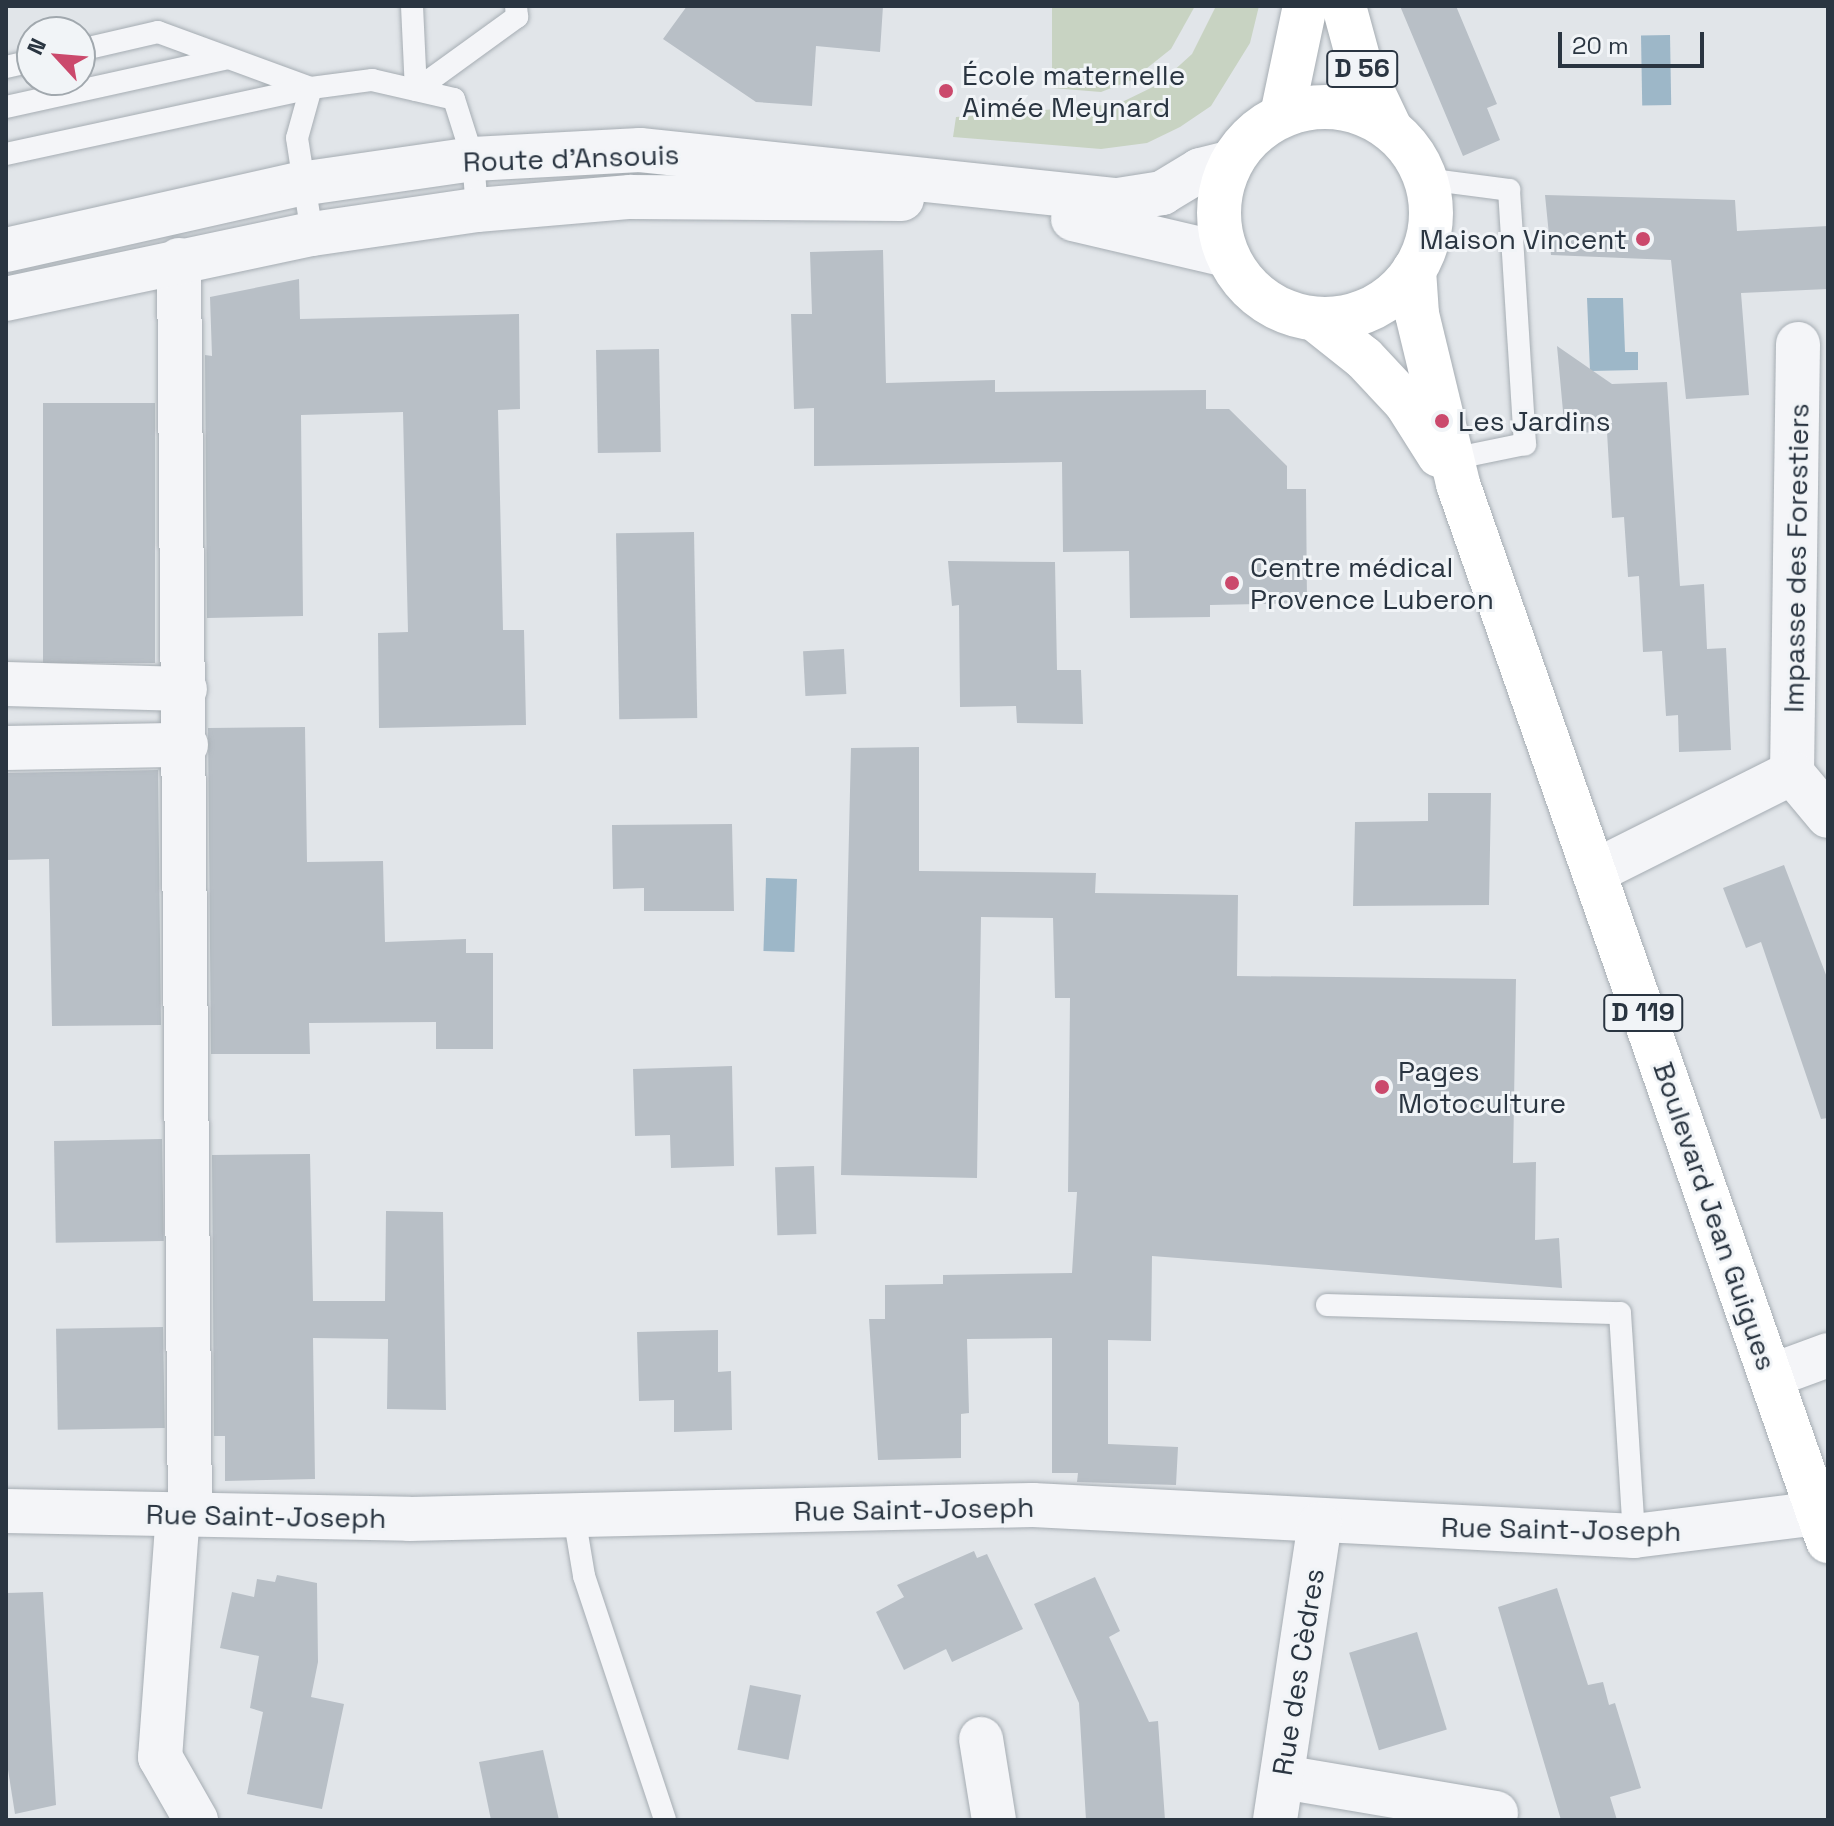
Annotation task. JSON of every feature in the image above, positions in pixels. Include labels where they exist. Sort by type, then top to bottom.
[{"type":"main road","name":"D 56","points":[[1282,115],[1305,6]]},
{"type":"main road","name":"D 56","points":[[1344,6],[1360,65],[1390,128]]},
{"type":"main road","points":[[1339,107],[1390,128],[1412,151],[1426,179],[1429,230],[1414,270],[1372,309],[1316,320],[1262,299],[1227,255],[1220,193],[1231,162],[1244,143],[1282,115],[1339,107]]},
{"type":"main road","name":"Boulevard Jean Guigues","points":[[1414,270],[1417,314],[1455,472],[1824,1527]]},
{"type":"main road","name":"Boulevard Jean Guigues","points":[[1316,320],[1364,358],[1406,403],[1455,472]]},
{"type":"street","name":"Route d'Ansouis","points":[[6,250],[300,184],[473,159],[640,150],[1118,200],[1162,193],[1200,170],[1231,162]]},
{"type":"street","name":"Route d'Ansouis","points":[[6,299],[312,234],[477,210],[639,197],[941,201],[1130,228],[1227,255]]},
{"type":"street","points":[[179,260],[186,745],[184,1514],[160,1757],[196,1820]]},
{"type":"street","name":"Impasse des Forestiers","points":[[1792,773],[1798,344]]},
{"type":"street","points":[[6,684],[185,689]]},
{"type":"street","points":[[6,748],[186,745]]},
{"type":"street","points":[[1594,872],[1792,773],[1828,816]]},
{"type":"street","points":[[1771,1376],[1828,1355]]},
{"type":"street","name":"Rue Saint-Joseph","points":[[6,1511],[574,1516],[1033,1505],[1320,1524],[1634,1536],[1824,1527]]},
{"type":"street","name":"Rue des Cèdres","points":[[1275,1820],[1320,1524]]},
{"type":"street","points":[[981,1739],[994,1820]]},
{"type":"street","points":[[1283,1777],[1496,1813]]},
{"type":"lane","points":[[412,6],[416,90]]},
{"type":"lane","points":[[416,90],[517,17],[516,6]]},
{"type":"lane","points":[[96,46],[158,32],[224,59],[311,88]]},
{"type":"lane","points":[[6,107],[224,59]]},
{"type":"lane","points":[[6,154],[311,88],[372,80],[454,99],[473,159],[477,210]]},
{"type":"lane","points":[[311,88],[297,138],[300,184],[312,234]]},
{"type":"lane","points":[[1426,179],[1509,190],[1525,444],[1455,472]]},
{"type":"lane","points":[[1327,1305],[1620,1313],[1634,1536]]},
{"type":"lane","points":[[574,1516],[584,1576],[665,1820]]},
{"type":"green space","points":[[1052,6],[1195,6],[1171,49],[1132,80],[1101,92],[1052,88]]},
{"type":"green space","points":[[1216,6],[1259,6],[1250,43],[1211,106],[1180,127],[1147,143],[1101,149],[953,137],[956,117],[1118,104],[1159,84],[1192,54]]},
{"type":"water","points":[[1670,35],[1671,105],[1642,105],[1641,36]]},
{"type":"water","points":[[1587,298],[1623,298],[1625,352],[1638,352],[1638,370],[1590,371]]},
{"type":"water","points":[[766,878],[797,879],[794,952],[763,951]]},
{"type":"building","points":[[687,6],[883,6],[880,52],[816,46],[812,106],[756,102],[663,39]]},
{"type":"building","points":[[1400,6],[1456,6],[1497,104],[1487,108],[1500,140],[1463,156]]},
{"type":"building","points":[[1545,195],[1735,200],[1737,231],[1828,226],[1828,289],[1741,293],[1749,395],[1686,399],[1671,260],[1551,255]]},
{"type":"building","points":[[883,250],[886,383],[995,380],[995,392],[1206,390],[1206,409],[1229,409],[1287,466],[1287,489],[1306,489],[1307,603],[1210,605],[1210,617],[1130,618],[1129,551],[1063,552],[1062,462],[814,466],[814,408],[794,409],[791,314],[812,314],[810,252]]},
{"type":"building","points":[[299,279],[300,319],[519,314],[520,409],[498,410],[503,630],[524,630],[526,725],[379,728],[378,633],[408,632],[403,412],[301,415],[303,616],[207,618],[205,355],[212,356],[210,297]]},
{"type":"building","points":[[1557,346],[1612,384],[1667,382],[1680,586],[1704,584],[1707,649],[1726,648],[1731,750],[1679,752],[1678,715],[1666,716],[1662,651],[1643,652],[1639,576],[1628,577],[1624,517],[1612,518],[1607,432],[1565,433]]},
{"type":"building","points":[[659,349],[661,452],[598,453],[596,350]]},
{"type":"building","points":[[43,403],[155,403],[155,663],[43,663]]},
{"type":"building","points":[[694,532],[697,718],[619,719],[616,533]]},
{"type":"building","points":[[948,561],[1055,562],[1057,670],[1081,670],[1083,724],[1017,723],[1016,706],[960,707],[959,605],[952,606]]},
{"type":"building","points":[[844,649],[846,694],[805,696],[803,651]]},
{"type":"building","points":[[305,727],[307,862],[383,861],[385,942],[466,939],[466,953],[493,953],[493,1049],[436,1049],[436,1022],[309,1023],[310,1054],[211,1054],[208,728]]},
{"type":"building","points":[[919,747],[919,871],[1096,873],[1095,893],[1238,895],[1237,976],[1516,979],[1513,1163],[1536,1162],[1535,1240],[1559,1238],[1562,1288],[1152,1256],[1151,1341],[1108,1340],[1108,1444],[1178,1447],[1176,1485],[1077,1482],[1078,1473],[1052,1473],[1052,1338],[967,1339],[969,1413],[961,1414],[961,1458],[878,1460],[869,1319],[885,1319],[885,1285],[943,1284],[943,1275],[1072,1273],[1077,1192],[1068,1192],[1070,998],[1055,998],[1053,918],[981,917],[977,1178],[841,1175],[851,748]]},
{"type":"building","points":[[158,770],[161,1025],[52,1026],[49,859],[6,860],[6,773]]},
{"type":"building","points":[[1428,793],[1491,793],[1489,905],[1353,906],[1355,822],[1428,821]]},
{"type":"building","points":[[732,824],[734,911],[644,911],[644,888],[613,889],[612,825]]},
{"type":"building","points":[[1784,865],[1828,980],[1828,1118],[1821,1119],[1761,942],[1746,948],[1723,888]]},
{"type":"building","points":[[732,1066],[734,1166],[671,1168],[670,1135],[635,1136],[633,1069]]},
{"type":"building","points":[[162,1139],[164,1241],[56,1243],[54,1141]]},
{"type":"building","points":[[310,1154],[313,1301],[385,1301],[386,1211],[443,1212],[446,1410],[387,1409],[388,1339],[313,1338],[315,1479],[225,1481],[225,1436],[214,1436],[212,1155]]},
{"type":"building","points":[[814,1166],[816,1234],[777,1235],[775,1167]]},
{"type":"building","points":[[163,1327],[165,1428],[58,1430],[56,1329]]},
{"type":"building","points":[[718,1330],[718,1372],[731,1371],[732,1430],[674,1432],[674,1400],[639,1401],[637,1332]]},
{"type":"building","points":[[974,1551],[977,1558],[987,1554],[1023,1629],[952,1662],[946,1649],[904,1670],[876,1612],[904,1597],[897,1585]]},
{"type":"building","points":[[277,1575],[317,1583],[318,1662],[311,1697],[344,1704],[322,1809],[247,1794],[263,1712],[250,1708],[259,1656],[220,1648],[232,1592],[254,1597],[257,1579],[275,1582]]},
{"type":"building","points":[[1095,1577],[1120,1631],[1109,1637],[1149,1722],[1158,1721],[1165,1820],[1086,1820],[1079,1703],[1034,1604]]},
{"type":"building","points":[[1557,1588],[1588,1685],[1603,1682],[1609,1705],[1615,1703],[1641,1788],[1610,1797],[1617,1820],[1561,1820],[1498,1607]]},
{"type":"building","points":[[43,1592],[56,1805],[15,1814],[6,1757],[6,1593]]},
{"type":"building","points":[[1417,1632],[1447,1730],[1379,1750],[1349,1653]]},
{"type":"building","points":[[750,1685],[801,1695],[788,1760],[737,1750]]},
{"type":"building","points":[[543,1750],[559,1820],[491,1820],[479,1762]]},
{"type":"place","name":"École maternelle Aimée Meynard","points":[[946,91]]},
{"type":"place","name":"Maison Vincent","points":[[1643,239]]},
{"type":"place","name":"Les Jardins","points":[[1442,421]]},
{"type":"place","name":"Centre médical Provence Luberon","points":[[1232,583]]},
{"type":"place","name":"Pages Motoculture","points":[[1382,1087]]}]
